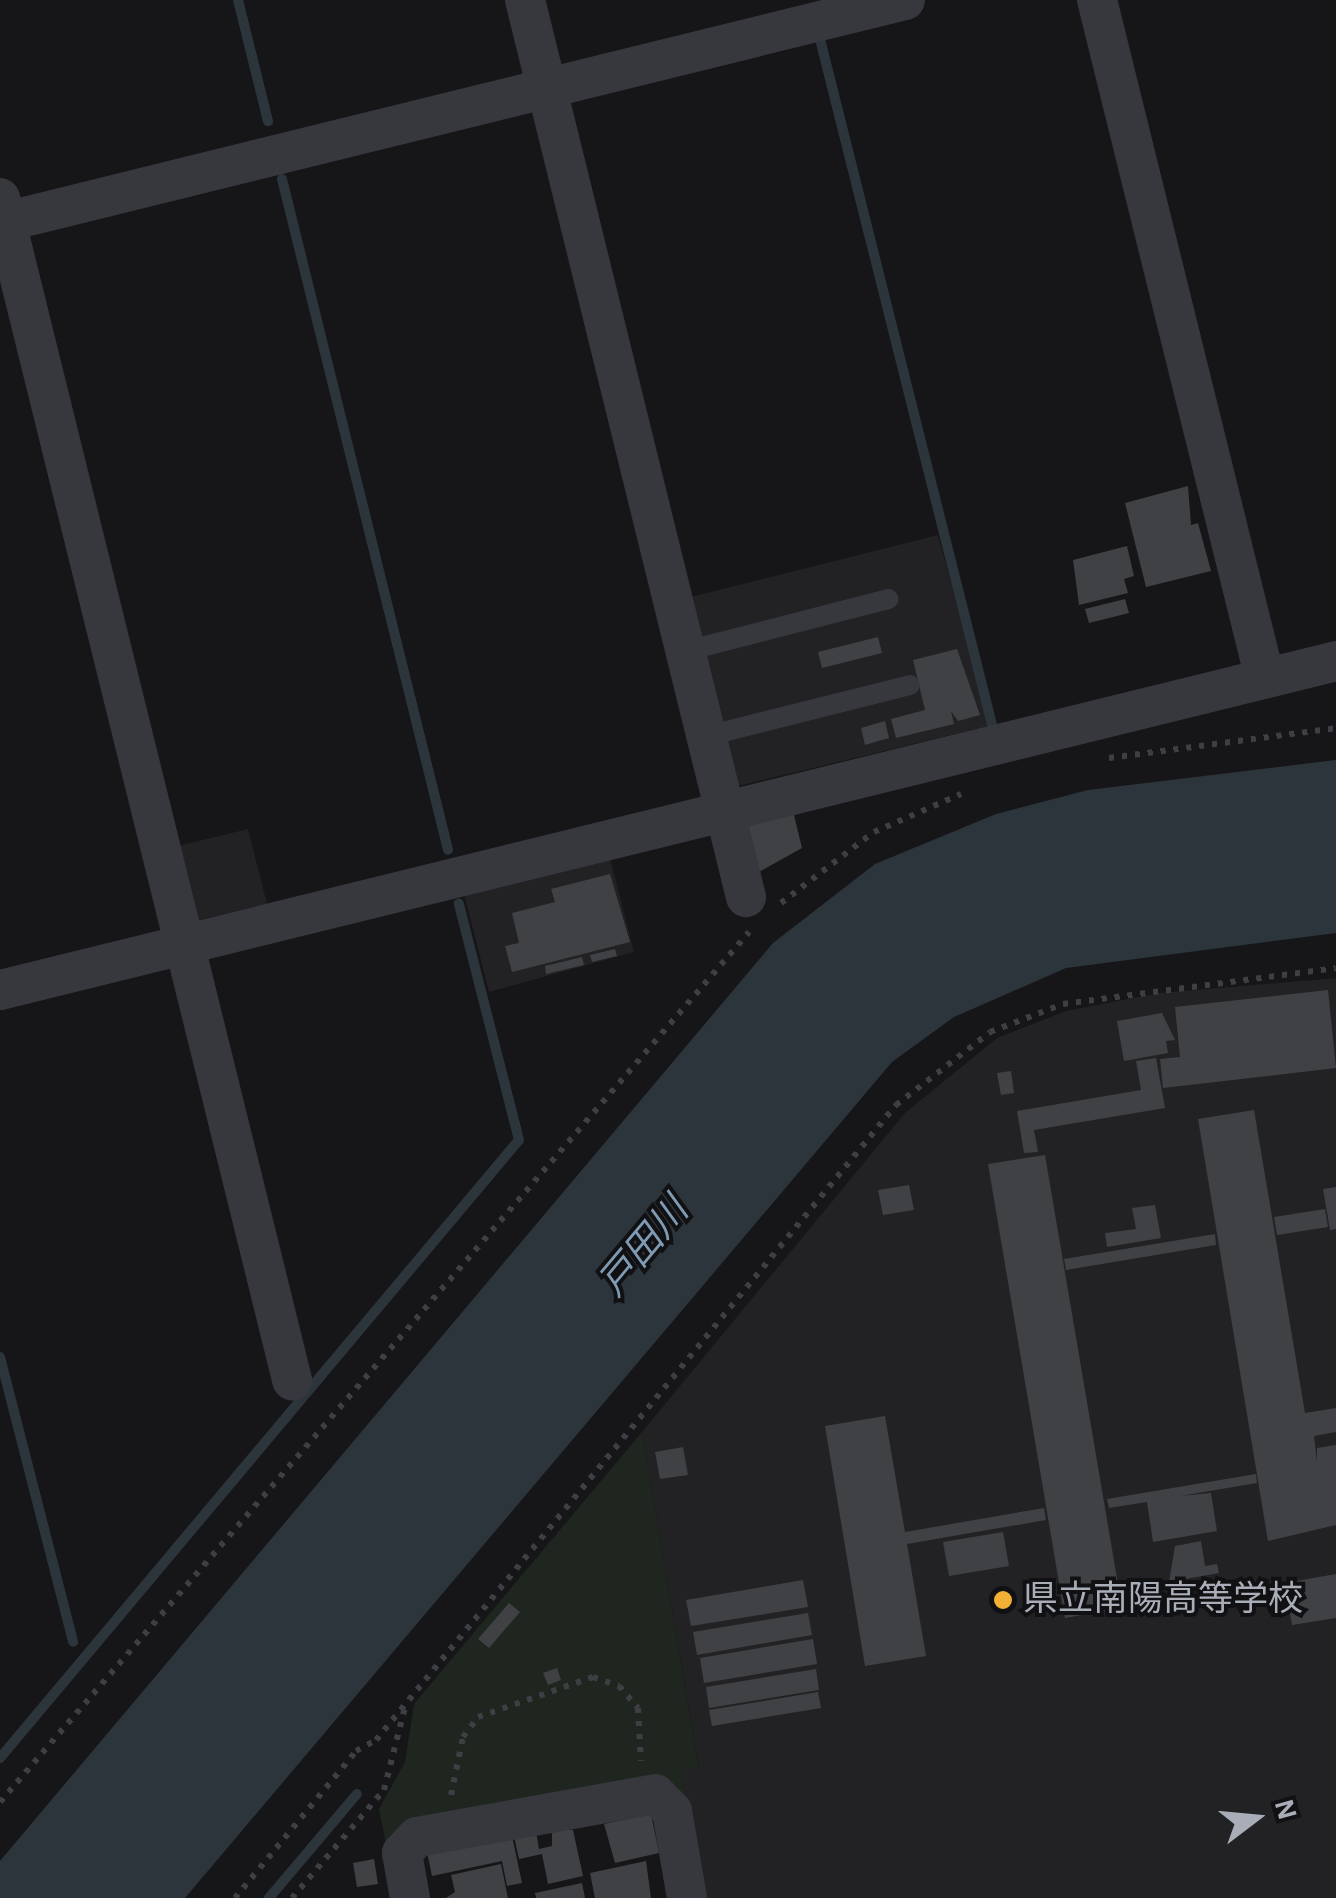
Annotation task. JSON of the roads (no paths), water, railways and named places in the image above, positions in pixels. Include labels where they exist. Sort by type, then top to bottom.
[{"type":"street","points":[[525,0],[726,812],[761,908]]},
{"type":"street","points":[[292,1380],[2,214],[906,0]]},
{"type":"street","points":[[1097,0],[1265,679]]},
{"type":"street","points":[[0,990],[1336,661]]},
{"type":"street","points":[[410,1898],[402,1853],[417,1836],[655,1794],[672,1811],[688,1898]]},
{"type":"lane","points":[[686,651],[888,600]]},
{"type":"lane","points":[[707,736],[910,685]]},
{"type":"water","name":"戸田川","points":[[1336,760],[1336,933],[1066,968],[954,1017],[892,1062],[185,1898],[0,1898],[0,1861],[773,943],[875,864],[996,814],[1088,790]]},
{"type":"waterway","points":[[238,0],[268,121]]},
{"type":"waterway","points":[[821,43],[993,729]]},
{"type":"waterway","points":[[282,179],[448,850]]},
{"type":"waterway","points":[[0,1758],[519,1140],[459,904]]},
{"type":"waterway","points":[[0,1357],[73,1642]]},
{"type":"waterway","points":[[269,1898],[357,1794]]},
{"type":"place","name":"県立南陽高等学校","points":[[1003,1600]]}]
